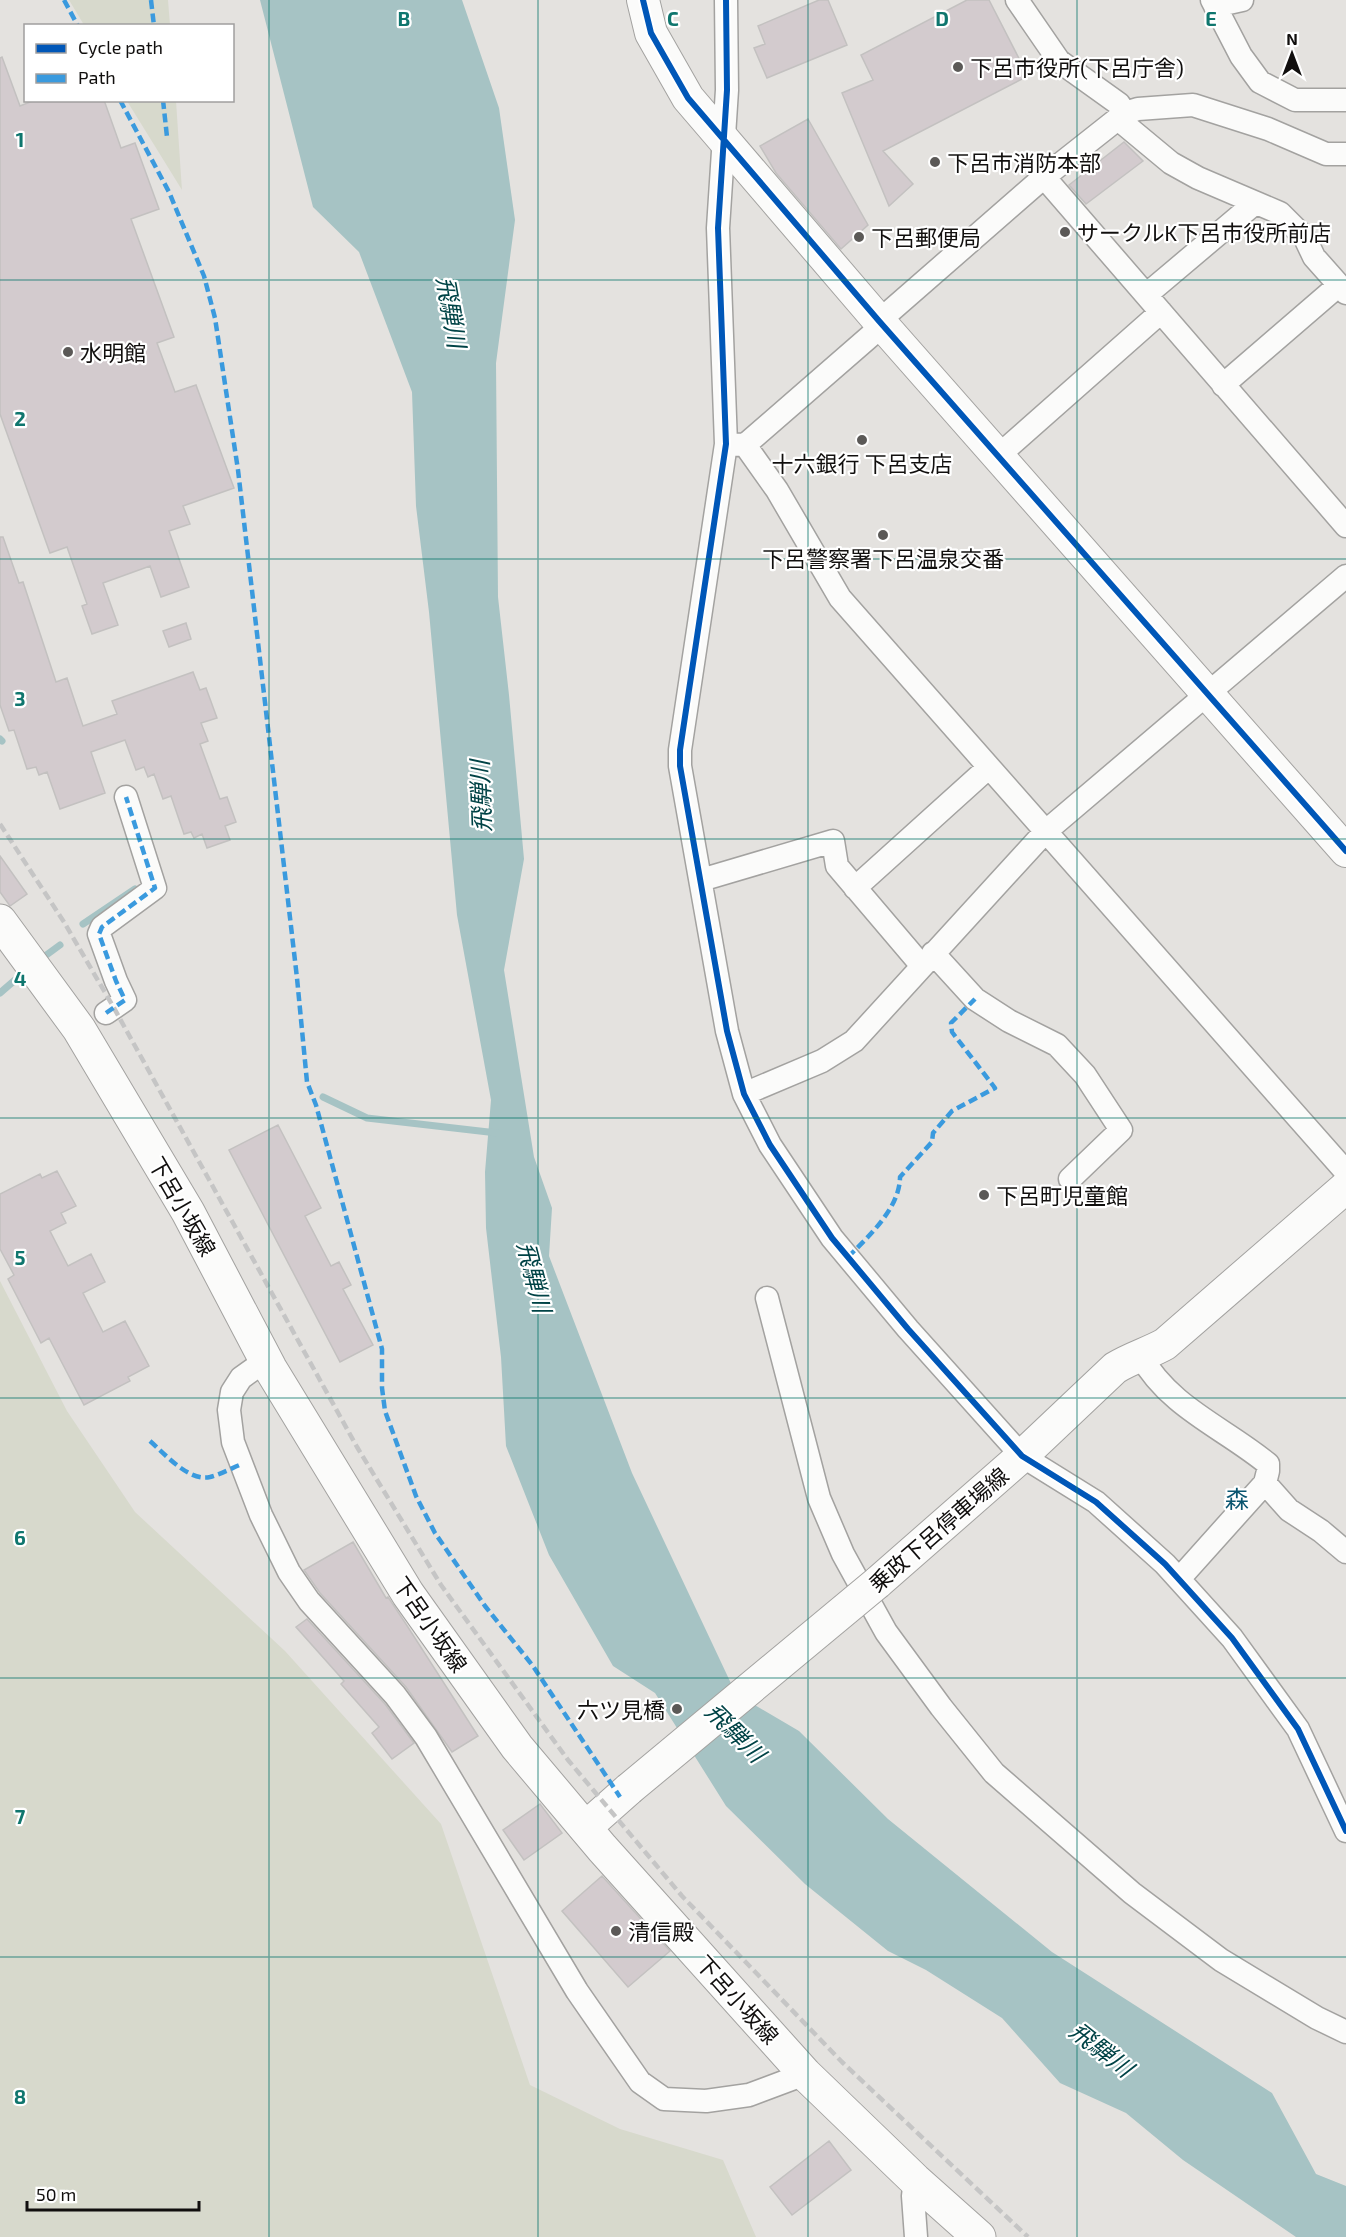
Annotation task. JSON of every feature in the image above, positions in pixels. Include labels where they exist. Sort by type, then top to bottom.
[{"type":"main road","name":"下呂小坂線","points":[[0,921],[79,1029],[188,1212],[266,1360],[408,1594],[517,1746],[585,1828],[806,2073],[915,2180],[979,2237]]},
{"type":"street","points":[[643,0],[651,33],[688,98],[724,142],[1346,851]]},
{"type":"street","points":[[726,0],[727,90],[718,228],[736,445],[680,750],[680,766],[727,1031],[744,1094],[770,1145],[832,1238],[908,1329],[1022,1456],[1096,1502],[1165,1563],[1232,1638],[1298,1729],[1346,1831]]},
{"type":"street","points":[[1017,0],[1059,61],[1119,104],[1122,116],[1171,163],[1198,178],[1280,213],[1305,238],[1314,257],[1342,289],[1223,385]]},
{"type":"street","points":[[1242,0],[1214,3],[1240,56],[1260,82],[1295,100],[1346,100]]},
{"type":"street","points":[[736,445],[881,323],[1044,177],[1122,116],[1138,109],[1193,105],[1268,129],[1326,154],[1346,154]]},
{"type":"street","points":[[1044,177],[1346,526]]},
{"type":"street","points":[[1146,295],[1255,204]]},
{"type":"street","points":[[998,456],[1161,312]]},
{"type":"street","points":[[736,445],[777,490],[840,598],[1346,1172]]},
{"type":"street","points":[[744,1094],[822,1061],[854,1041],[1045,832],[1346,576]]},
{"type":"street","points":[[855,888],[988,768]]},
{"type":"street","points":[[106,1013],[125,1000],[99,934],[102,927],[155,888],[126,797]]},
{"type":"street","points":[[701,880],[832,842],[837,866],[855,888],[928,960],[975,999],[1009,1021],[1057,1045],[1085,1074],[1121,1130],[1070,1179]]},
{"type":"street","name":"乗政下呂停車場線","points":[[585,1828],[877,1583],[1022,1456],[1114,1368],[1165,1344],[1346,1187]]},
{"type":"street","points":[[767,1298],[819,1498],[839,1544],[886,1632],[948,1715],[994,1773],[1132,1893],[1221,1960],[1317,2018],[1346,2032]]},
{"type":"street","points":[[1140,1355],[1151,1374],[1184,1407],[1268,1464],[1264,1482],[1179,1579]]},
{"type":"street","points":[[266,1360],[241,1378],[232,1392],[229,1410],[234,1442],[261,1515],[289,1572],[309,1601],[395,1695],[426,1737],[577,1991],[640,2082],[664,2099],[706,2101],[749,2095],[806,2073]]},
{"type":"street","points":[[1264,1482],[1289,1510],[1321,1531],[1346,1552]]},
{"type":"street","points":[[915,2180],[913,2196],[916,2237]]},
{"type":"shaded area","points":[[69,0],[168,0],[170,24],[83,24]]},
{"type":"shaded area","points":[[128,102],[176,102],[182,190]]},
{"type":"shaded area","points":[[0,1281],[67,1411],[135,1512],[285,1651],[441,1824],[530,2085],[620,2129],[723,2160],[756,2237],[0,2237]]},
{"type":"water","name":"飛騨川","points":[[260,0],[462,0],[499,108],[515,220],[496,363],[498,597],[524,859],[504,970],[534,1157],[552,1208],[549,1256],[632,1473],[736,1694],[799,1731],[888,1819],[1052,1952],[1272,2093],[1316,2174],[1346,2186],[1346,2237],[1296,2237],[1183,2160],[1126,2113],[1060,2083],[1002,2018],[926,1970],[888,1951],[805,1884],[726,1806],[655,1693],[613,1666],[549,1555],[506,1446],[501,1357],[486,1228],[485,1172],[491,1100],[457,915],[429,612],[416,506],[412,392],[359,252],[313,207]]},
{"type":"building","points":[[819,0],[828,0],[847,45],[767,78],[754,48],[765,44],[758,26]]},
{"type":"building","points":[[967,0],[989,0],[1028,76],[883,151],[913,184],[889,206],[842,93],[873,80],[861,55]]},
{"type":"building","points":[[2,57],[20,106],[30,102],[105,102],[121,148],[135,143],[159,209],[131,219],[174,337],[157,343],[175,392],[196,385],[234,488],[183,506],[190,524],[169,531],[189,587],[161,597],[150,566],[103,583],[118,625],[92,634],[82,606],[87,604],[67,547],[50,553],[0,414],[0,58]]},
{"type":"building","points":[[808,119],[868,225],[841,249],[776,173],[760,146]]},
{"type":"building","points":[[1124,142],[1143,161],[1086,204],[1069,185]]},
{"type":"building","points":[[0,537],[3,537],[19,583],[23,582],[56,682],[67,678],[83,726],[117,714],[112,701],[193,672],[200,690],[206,688],[217,718],[201,723],[208,741],[200,744],[220,799],[227,797],[236,822],[225,826],[230,840],[207,848],[202,834],[194,838],[191,832],[184,834],[171,796],[163,799],[154,774],[148,777],[144,767],[136,770],[125,740],[91,752],[105,793],[60,809],[47,772],[39,775],[36,767],[27,769],[14,730],[9,731],[0,705]]},
{"type":"building","points":[[186,623],[191,639],[169,647],[163,631]]},
{"type":"building","points":[[0,856],[27,894],[10,906],[0,892]]},
{"type":"building","points":[[278,1125],[321,1208],[305,1216],[331,1266],[339,1262],[351,1285],[343,1289],[373,1345],[340,1362],[229,1150]]},
{"type":"building","points":[[57,1171],[76,1206],[61,1213],[66,1223],[50,1231],[68,1266],[91,1254],[105,1282],[83,1293],[103,1332],[125,1321],[149,1366],[128,1377],[130,1381],[84,1405],[49,1338],[41,1343],[8,1279],[14,1275],[0,1249],[0,1194],[40,1174],[42,1178]]},
{"type":"building","points":[[353,1542],[386,1598],[388,1597],[478,1736],[452,1752],[406,1687],[320,1593],[304,1570]]},
{"type":"building","points":[[307,1619],[385,1704],[414,1743],[392,1759],[372,1733],[379,1727],[341,1684],[344,1681],[296,1627]]},
{"type":"building","points":[[540,1804],[562,1833],[524,1860],[503,1830]]},
{"type":"building","name":"清信殿","points":[[602,1876],[670,1951],[628,1987],[562,1911]]},
{"type":"building","points":[[829,2141],[851,2170],[792,2215],[770,2187]]},
{"type":"waterway","points":[[83,924],[135,889]]},
{"type":"waterway","points":[[45,956],[60,945]]},
{"type":"waterway","points":[[0,993],[15,980]]},
{"type":"waterway","points":[[323,1097],[367,1118],[497,1133]]},
{"type":"railway","points":[[0,824],[64,922],[114,1008],[357,1447],[441,1585],[568,1760],[682,1896],[842,2062],[1028,2237]]},
{"type":"marked path","points":[[64,0],[77,24]]},
{"type":"marked path","points":[[151,0],[154,24]]},
{"type":"marked path","points":[[121,102],[169,192],[204,276],[215,318],[238,470],[307,1082],[316,1105],[382,1349],[382,1388],[385,1411],[416,1496],[435,1533],[485,1606],[533,1666],[620,1797]]},
{"type":"marked path","points":[[163,102],[167,137]]},
{"type":"marked path","points":[[106,1013],[125,1000],[99,934],[102,927],[155,888],[126,797]]},
{"type":"marked path","points":[[848,1257],[882,1221],[895,1200],[900,1177],[932,1142],[933,1133],[952,1111],[995,1088],[952,1032],[951,1023],[975,999]]},
{"type":"marked path","points":[[150,1441],[178,1466],[194,1475],[210,1477],[242,1464]]},
{"type":"cycle path","points":[[643,0],[651,33],[688,98],[879,321],[1346,851]]},
{"type":"cycle path","points":[[726,0],[727,90],[718,228],[726,444],[680,750],[680,766],[727,1031],[744,1094],[770,1145],[832,1238],[908,1329],[1022,1456],[1096,1502],[1165,1564],[1232,1638],[1298,1729],[1346,1831]]},
{"type":"place","name":"下呂市役所(下呂庁舎)","points":[[958,67]]},
{"type":"place","name":"下呂市消防本部","points":[[935,162]]},
{"type":"place","name":"サークルK下呂市役所前店","points":[[1065,232]]},
{"type":"place","name":"下呂郵便局","points":[[859,237]]},
{"type":"place","name":"水明館","points":[[68,352]]},
{"type":"place","name":"十六銀行 下呂支店","points":[[862,440]]},
{"type":"place","name":"下呂警察署下呂温泉交番","points":[[883,535]]},
{"type":"place","name":"下呂町児童館","points":[[984,1195]]},
{"type":"place","name":"六ツ見橋","points":[[677,1709]]},
{"type":"place","name":"清信殿","points":[[616,1931]]},
{"type":"district","name":"森","points":[[1237,1498]]}]
